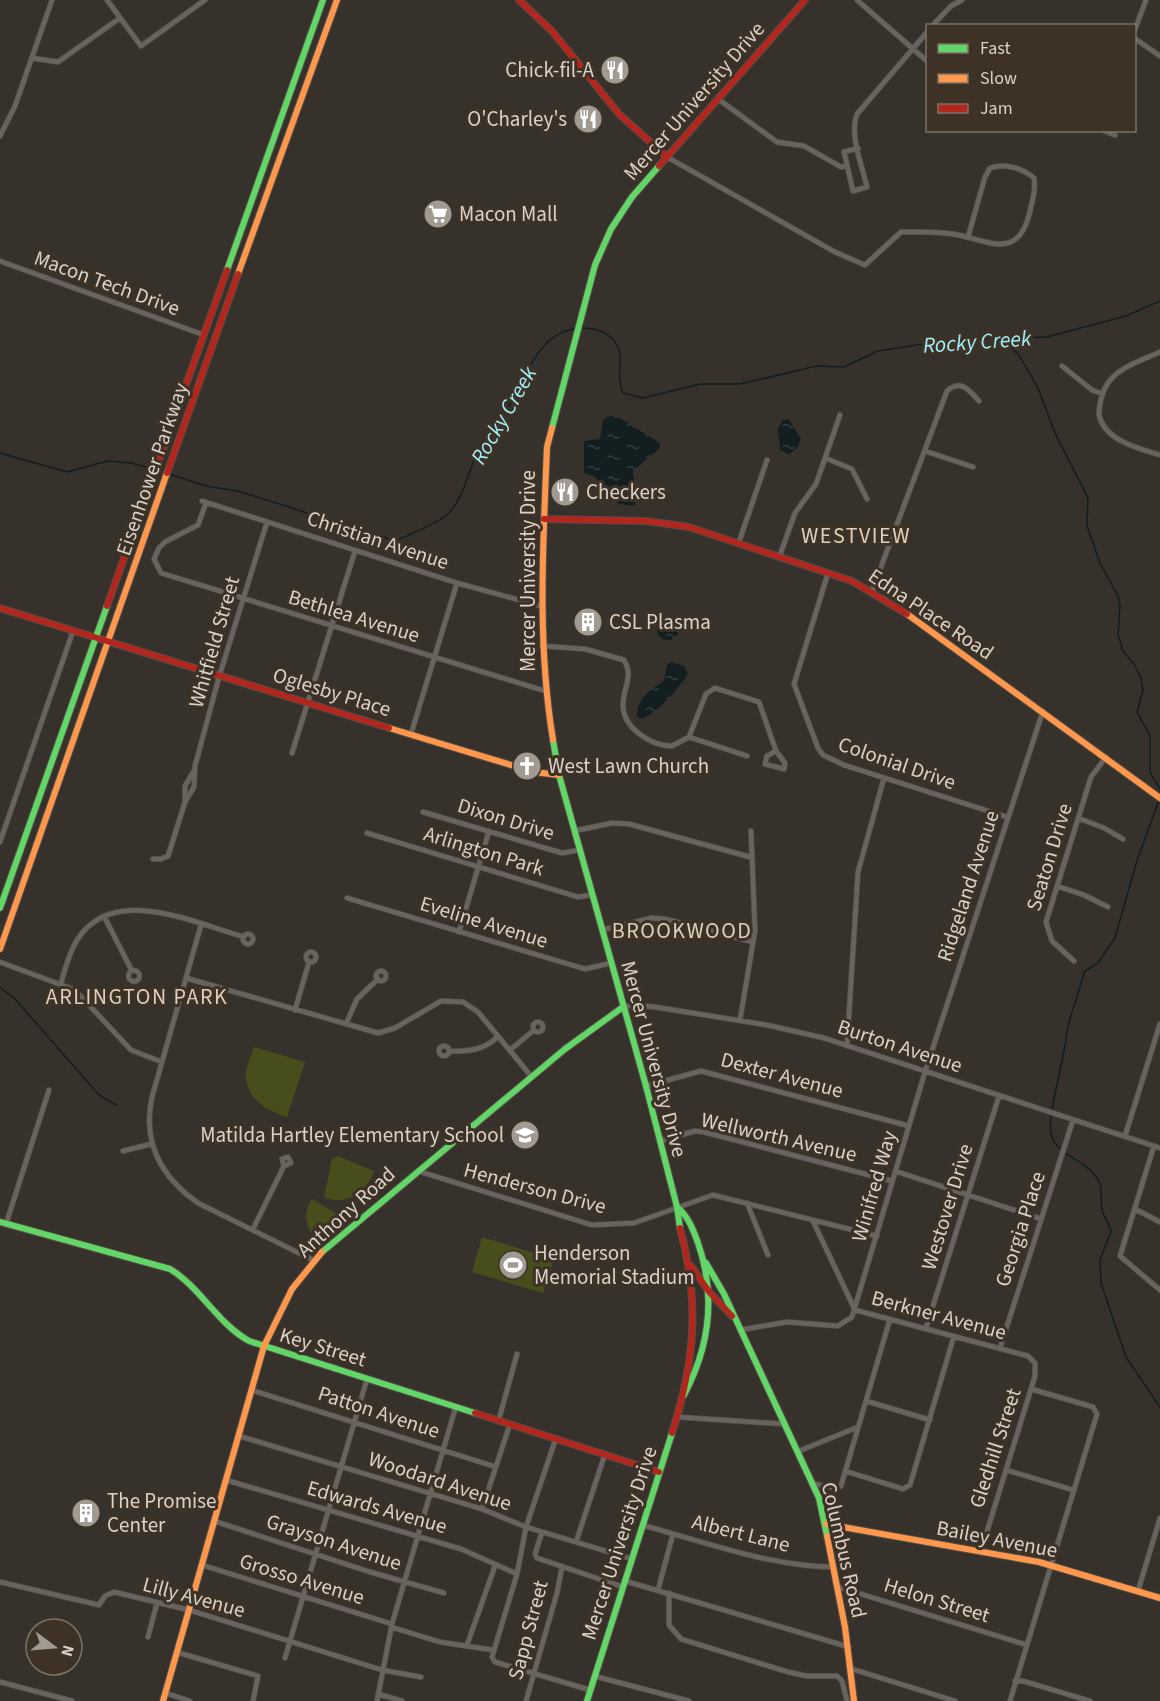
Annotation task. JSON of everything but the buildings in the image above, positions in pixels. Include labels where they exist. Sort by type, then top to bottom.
[{"type":"main road","name":"Eisenhower Parkway","points":[[0,908],[323,0]]},
{"type":"main road","name":"Eisenhower Parkway","points":[[0,949],[177,446],[338,0]]},
{"type":"main road","points":[[519,0],[552,31],[619,114],[667,157]]},
{"type":"main road","name":"Mercer University Drive","points":[[587,1701],[684,1395],[694,1328],[690,1266],[677,1218],[677,1207],[646,1086],[559,775],[545,691],[542,646],[543,519],[547,447],[583,305],[595,265],[611,229],[632,197],[805,0]]},
{"type":"main road","name":"Edna Place Road","points":[[543,519],[677,524],[780,555],[872,591],[1043,711],[1160,798]]},
{"type":"main road","name":"Oglesby Place","points":[[0,608],[219,677],[550,776],[559,775]]},
{"type":"main road","name":"Anthony Road","points":[[163,1701],[251,1390],[279,1307],[313,1260],[531,1076],[614,1011],[623,1007]]},
{"type":"main road","name":"Mercer University Drive","points":[[677,1207],[685,1213],[706,1263],[710,1293],[708,1330],[691,1383],[684,1395]]},
{"type":"main road","name":"Key Street","points":[[3,1223],[170,1269],[189,1281],[231,1331],[264,1346],[499,1419],[659,1472]]},
{"type":"main road","name":"Columbus Road","points":[[706,1263],[814,1484],[826,1524],[838,1587],[849,1647],[854,1701]]},
{"type":"main road","name":"Columbus Road","points":[[690,1266],[710,1293],[732,1316]]},
{"type":"main road","name":"Bailey Avenue","points":[[826,1524],[981,1551],[1050,1566],[1160,1598]]},
{"type":"street","points":[[0,136],[12,116],[52,0]]},
{"type":"street","points":[[108,0],[141,45],[206,0]]},
{"type":"street","points":[[857,0],[926,61]]},
{"type":"street","points":[[934,24],[951,6],[962,0]]},
{"type":"street","points":[[1136,27],[1146,0]]},
{"type":"street","points":[[32,58],[58,62],[120,18]]},
{"type":"street","points":[[858,148],[844,152],[853,191],[867,188],[854,123],[859,109],[926,32]]},
{"type":"street","points":[[1136,39],[1160,56]]},
{"type":"street","points":[[718,99],[777,142],[804,146],[841,167],[848,166]]},
{"type":"street","points":[[1108,132],[1116,135]]},
{"type":"street","points":[[667,157],[857,263],[865,265],[901,232],[968,237],[1001,245],[1014,242],[1022,234],[1027,221],[1036,188],[1034,178],[1026,171],[999,165],[990,168],[985,177],[968,237]]},
{"type":"street","name":"Macon Tech Drive","points":[[0,261],[204,335]]},
{"type":"street","points":[[1160,352],[1114,374],[1107,381],[1102,394],[1099,415],[1106,431],[1135,448],[1160,455]]},
{"type":"street","points":[[1062,366],[1092,390],[1102,394]]},
{"type":"street","points":[[872,591],[945,397],[952,387],[967,387],[979,401]]},
{"type":"street","points":[[780,555],[795,513],[814,490],[840,415]]},
{"type":"street","points":[[925,451],[973,467]]},
{"type":"street","points":[[825,458],[852,468],[867,499]]},
{"type":"street","points":[[739,542],[767,460]]},
{"type":"street","name":"Christian Avenue","points":[[156,568],[154,559],[159,548],[198,525],[204,502],[457,583],[541,606]]},
{"type":"street","name":"Whitfield Street","points":[[153,858],[161,859],[168,856],[185,802],[185,786],[194,771],[219,677],[267,522]]},
{"type":"street","points":[[292,753],[310,703],[356,551]]},
{"type":"street","name":"Bethlea Avenue","points":[[156,568],[164,574],[242,599],[545,691]]},
{"type":"street","name":"Colonial Drive","points":[[828,573],[794,684],[814,741],[823,755],[844,765],[1007,817]]},
{"type":"street","points":[[411,734],[457,583]]},
{"type":"street","points":[[0,842],[73,631]]},
{"type":"street","points":[[542,646],[564,646],[619,656],[628,669],[623,708],[633,729],[645,738],[666,746],[677,744],[689,736],[706,694],[715,687],[759,702],[776,751],[785,762],[784,769],[765,764],[767,756],[776,751]]},
{"type":"street","name":"Ridgeland Avenue","points":[[925,1072],[1043,711]]},
{"type":"street","points":[[689,736],[747,756]]},
{"type":"street","name":"Seaton Drive","points":[[1074,961],[1055,946],[1046,928],[1047,915],[1091,777],[1106,757]]},
{"type":"street","points":[[847,1046],[858,872],[884,778]]},
{"type":"street","name":"Dixon Drive","points":[[423,812],[562,853],[580,850]]},
{"type":"street","points":[[1078,818],[1104,828],[1123,839]]},
{"type":"street","points":[[574,831],[612,823],[629,824],[750,857]]},
{"type":"street","points":[[459,932],[489,831]]},
{"type":"street","points":[[740,1020],[755,931],[750,857],[751,831]]},
{"type":"street","name":"Arlington Park","points":[[367,833],[578,897],[591,895]]},
{"type":"street","points":[[1057,886],[1084,895],[1108,907]]},
{"type":"street","name":"Eveline Avenue","points":[[347,898],[585,969],[611,963]]},
{"type":"street","points":[[61,983],[78,939],[87,928],[116,911],[140,909],[244,937]]},
{"type":"street","points":[[104,916],[132,971]]},
{"type":"street","points":[[602,930],[652,918],[665,918],[753,942]]},
{"type":"street","points":[[201,925],[150,1107],[151,1144],[166,1174],[184,1193],[198,1203],[313,1260]]},
{"type":"street","points":[[0,962],[61,983],[82,996],[131,1050],[162,1062]]},
{"type":"street","points":[[295,1010],[309,962]]},
{"type":"street","points":[[186,978],[371,1032],[386,1032],[433,1004],[457,1001],[478,1012],[531,1076]]},
{"type":"street","points":[[345,1024],[357,999],[378,980]]},
{"type":"street","name":"Burton Avenue","points":[[623,1007],[634,1005],[655,1007],[796,1031],[1157,1147]]},
{"type":"street","points":[[1125,1136],[1160,1024]]},
{"type":"street","points":[[510,1050],[534,1030]]},
{"type":"street","points":[[449,1051],[472,1050],[485,1046],[498,1036]]},
{"type":"street","name":"Dexter Avenue","points":[[646,1086],[700,1071],[909,1126]]},
{"type":"street","name":"Winifred Way","points":[[855,1310],[925,1072]]},
{"type":"street","points":[[3,1223],[49,1090]]},
{"type":"street","name":"Westover Drive","points":[[927,1328],[999,1096]]},
{"type":"street","name":"Georgia Place","points":[[1000,1348],[1073,1120]]},
{"type":"street","name":"Wellworth Avenue","points":[[660,1141],[695,1131],[704,1132],[892,1181]]},
{"type":"street","points":[[123,1150],[151,1144]]},
{"type":"street","points":[[1157,1147],[1120,1256],[1160,1290]]},
{"type":"street","points":[[253,1229],[284,1166]]},
{"type":"street","points":[[895,1171],[1041,1219]]},
{"type":"street","name":"Henderson Drive","points":[[418,1172],[600,1226],[634,1222],[713,1196],[877,1236]]},
{"type":"street","points":[[747,1203],[768,1255]]},
{"type":"street","points":[[1135,1209],[1160,1222]]},
{"type":"street","points":[[813,1221],[855,1310]]},
{"type":"street","name":"Berkner Avenue","points":[[740,1330],[787,1322],[838,1326],[850,1319],[855,1310],[1029,1357]]},
{"type":"street","points":[[814,1484],[838,1488],[890,1319]]},
{"type":"street","points":[[845,1471],[907,1488],[930,1420],[954,1336]]},
{"type":"street","points":[[499,1419],[517,1354]]},
{"type":"street","name":"Gledhill Street","points":[[981,1551],[1031,1389],[1036,1367],[1029,1357]]},
{"type":"street","points":[[285,1658],[367,1378]]},
{"type":"street","points":[[1010,1701],[1096,1410],[1031,1389]]},
{"type":"street","name":"Patton Avenue","points":[[251,1390],[496,1467]]},
{"type":"street","points":[[866,1401],[930,1420]]},
{"type":"street","points":[[377,1701],[392,1626],[456,1406]]},
{"type":"street","points":[[677,1417],[785,1424]]},
{"type":"street","points":[[482,1509],[510,1423]]},
{"type":"street","points":[[799,1451],[858,1427]]},
{"type":"street","name":"Woodard Avenue","points":[[238,1436],[482,1509],[526,1527],[632,1559]]},
{"type":"street","points":[[556,1438],[526,1527],[517,1574],[493,1660],[590,1690]]},
{"type":"street","points":[[576,1542],[605,1454]]},
{"type":"street","points":[[1006,1470],[1073,1490]]},
{"type":"street","name":"Edwards Avenue","points":[[226,1480],[461,1549],[517,1574]]},
{"type":"street","points":[[1138,1591],[1160,1518]]},
{"type":"street","name":"Grayson Avenue","points":[[214,1521],[316,1555],[444,1593]]},
{"type":"street","name":"Albert Lane","points":[[642,1525],[788,1563],[833,1567]]},
{"type":"street","points":[[542,1532],[535,1555],[539,1559],[609,1582],[658,1590],[849,1647]]},
{"type":"street","points":[[658,1590],[673,1534]]},
{"type":"street","points":[[604,1597],[618,1556]]},
{"type":"street","name":"Grosso Avenue","points":[[202,1565],[440,1642],[494,1650]]},
{"type":"street","points":[[467,1645],[495,1566]]},
{"type":"street","name":"Sapp Street","points":[[526,1701],[557,1593],[562,1567]]},
{"type":"street","name":"Lilly Avenue","points":[[0,1582],[99,1605],[105,1596],[114,1592],[189,1610],[382,1670],[421,1677]]},
{"type":"street","name":"Helon Street","points":[[838,1587],[1027,1645]]},
{"type":"street","points":[[669,1593],[669,1625],[681,1639],[797,1674],[837,1676],[842,1681],[847,1701]]},
{"type":"street","points":[[148,1637],[158,1603]]},
{"type":"street","points":[[176,1652],[258,1676],[253,1701]]},
{"type":"street","points":[[852,1669],[955,1701]]},
{"type":"street","points":[[594,1676],[688,1701]]},
{"type":"street","points":[[1015,1681],[1090,1701]]},
{"type":"street","points":[[0,1682],[72,1701]]},
{"type":"street","points":[[165,1693],[190,1701]]},
{"type":"street","points":[[1063,1701],[1065,1693]]},
{"type":"street","points":[[378,1694],[402,1701]]},
{"type":"green space","points":[[254,1047],[305,1062],[287,1117],[273,1112],[251,1094],[246,1072]]},
{"type":"green space","points":[[338,1156],[374,1171],[371,1179],[355,1196],[332,1200],[324,1197],[332,1159]]},
{"type":"green space","points":[[312,1199],[342,1217],[320,1242],[311,1233],[307,1222],[307,1210]]},
{"type":"green space","name":"Henderson Memorial Stadium","points":[[482,1237],[554,1259],[543,1293],[472,1272]]},
{"type":"water","points":[[613,414],[660,443],[660,448],[633,471],[635,505],[622,504],[611,499],[602,489],[596,477],[584,473],[584,441],[600,439],[603,420]]},
{"type":"water","points":[[789,419],[801,439],[797,448],[789,454],[780,450],[778,429],[783,420]]},
{"type":"water","points":[[668,618],[676,621],[679,629],[676,637],[668,640],[660,637],[657,629],[660,621]]},
{"type":"water","points":[[671,662],[684,666],[688,674],[661,706],[641,719],[637,716],[639,704],[649,691],[664,681],[667,665]]},
{"type":"waterway","name":"Rocky Creek","points":[[582,328],[595,329],[612,338],[619,349],[623,393],[643,398],[700,384],[740,384],[817,366],[844,367],[878,351],[955,339],[1047,337],[1126,316],[1160,301]]},
{"type":"waterway","name":"Rocky Creek","points":[[169,474],[206,486],[238,491],[396,541],[449,513],[463,491],[481,445],[509,406],[534,359],[551,339],[574,329]]},
{"type":"waterway","points":[[1001,339],[1019,355],[1038,388],[1055,433],[1088,498],[1087,526],[1100,563],[1118,596],[1120,605],[1118,635],[1123,651],[1134,664],[1141,678],[1143,690],[1137,712],[1150,736],[1150,772],[1160,789]]},
{"type":"waterway","name":"Rocky Creek","points":[[0,453],[67,472],[108,461],[131,463],[153,469]]},
{"type":"waterway","points":[[1052,1109],[1066,1035],[1084,972],[1098,963],[1115,938],[1136,864],[1159,800]]},
{"type":"waterway","points":[[0,987],[15,999],[99,1095],[116,1105]]},
{"type":"waterway","points":[[1051,1116],[1050,1130],[1058,1147],[1089,1169],[1099,1182],[1102,1210],[1111,1232],[1100,1260],[1101,1283],[1126,1357],[1160,1407]]},
{"type":"traffic: fast","points":[[227,270],[323,0]]},
{"type":"traffic: fast","points":[[552,428],[595,265],[611,229],[632,197],[659,166]]},
{"type":"traffic: fast","points":[[0,908],[107,606]]},
{"type":"traffic: fast","points":[[553,740],[559,775],[646,1086],[677,1207],[680,1228]]},
{"type":"traffic: fast","points":[[322,1252],[565,1049],[623,1007]]},
{"type":"traffic: fast","points":[[677,1207],[687,1219],[698,1243],[704,1262],[708,1301],[705,1339],[693,1377],[684,1395]]},
{"type":"traffic: fast","points":[[0,1222],[170,1269],[191,1286],[228,1325],[249,1341],[475,1413]]},
{"type":"traffic: fast","points":[[706,1263],[724,1294],[819,1498],[827,1536]]},
{"type":"traffic: fast","points":[[587,1701],[672,1433]]},
{"type":"traffic: slow","points":[[238,274],[337,0]]},
{"type":"traffic: slow","points":[[552,428],[547,447],[542,594],[545,667],[553,740]]},
{"type":"traffic: slow","points":[[0,949],[167,473]]},
{"type":"traffic: slow","points":[[907,614],[1160,798]]},
{"type":"traffic: slow","points":[[389,728],[534,772],[559,775]]},
{"type":"traffic: slow","points":[[163,1701],[264,1346],[292,1289],[322,1252]]},
{"type":"traffic: slow","points":[[826,1524],[1039,1562],[1160,1598]]},
{"type":"traffic: slow","points":[[827,1536],[845,1627],[854,1701]]},
{"type":"traffic: jam","points":[[519,0],[552,31],[619,114],[667,157]]},
{"type":"traffic: jam","points":[[659,166],[805,0]]},
{"type":"traffic: jam","points":[[107,606],[227,270]]},
{"type":"traffic: jam","points":[[167,473],[238,274]]},
{"type":"traffic: jam","points":[[544,519],[646,521],[689,527],[852,581],[907,614]]},
{"type":"traffic: jam","points":[[0,608],[389,728]]},
{"type":"traffic: jam","points":[[672,1433],[686,1381],[692,1331],[690,1281],[680,1228]]},
{"type":"traffic: jam","points":[[691,1266],[710,1293],[732,1316]]},
{"type":"traffic: jam","points":[[475,1413],[659,1472]]},
{"type":"place","name":"Chick-fil-A","points":[[615,70]]},
{"type":"place","name":"O'Charley's","points":[[588,119]]},
{"type":"place","name":"Macon Mall","points":[[438,214]]},
{"type":"place","name":"Checkers","points":[[565,492]]},
{"type":"place","name":"CSL Plasma","points":[[588,622]]},
{"type":"place","name":"West Lawn Church","points":[[527,766]]},
{"type":"place","name":"Matilda Hartley Elementary School","points":[[525,1135]]},
{"type":"place","name":"Henderson Memorial Stadium","points":[[513,1265]]},
{"type":"place","name":"The Promise Center","points":[[86,1513]]},
{"type":"district","name":"WESTVIEW","points":[[856,535]]},
{"type":"district","name":"BROOKWOOD","points":[[682,930]]},
{"type":"district","name":"ARLINGTON PARK","points":[[137,996]]}]
